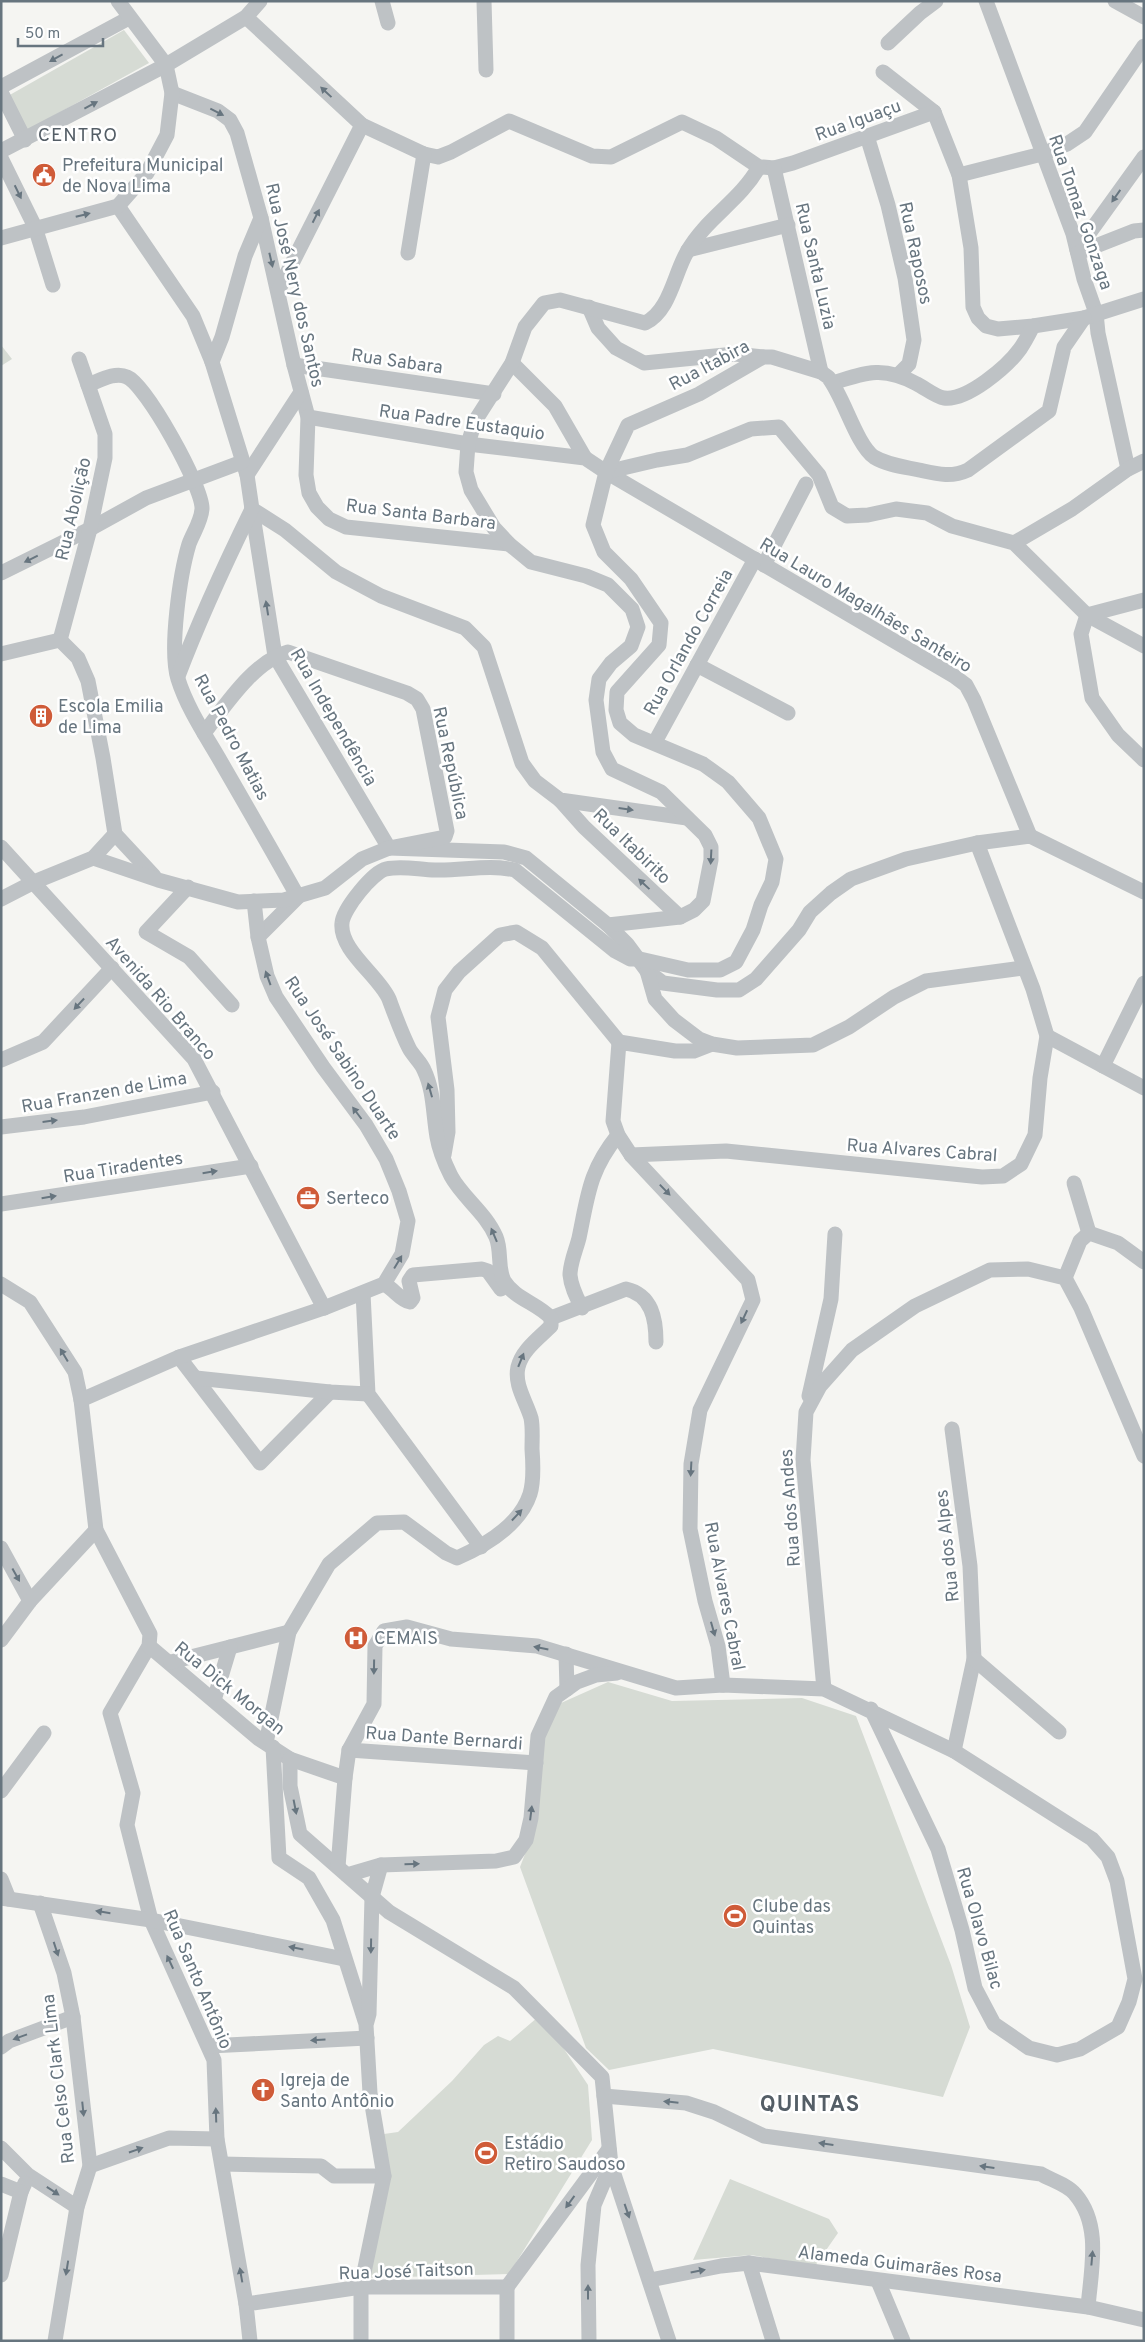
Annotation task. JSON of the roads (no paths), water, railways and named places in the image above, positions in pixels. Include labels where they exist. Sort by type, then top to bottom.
[{"type":"street","points":[[1,238],[35,227],[118,206],[147,173],[167,135],[172,93],[166,65],[118,1]]},
{"type":"street","points":[[125,1],[129,18]]},
{"type":"street","points":[[1,151],[166,65],[246,17],[260,1]]},
{"type":"street","points":[[382,1],[388,23]]},
{"type":"street","points":[[484,1],[486,70]]},
{"type":"street","points":[[888,43],[920,13],[936,1]]},
{"type":"street","name":"Rua Tomaz Gonzaga","points":[[986,1],[1078,251],[1090,315],[1098,333],[1128,469]]},
{"type":"street","points":[[1115,1],[1144,17]]},
{"type":"street","points":[[246,17],[362,125],[376,134],[424,154],[438,157],[451,152],[509,120],[592,156],[611,157],[682,122],[716,138],[767,167],[707,226],[688,250],[663,306],[654,318],[645,323],[560,300],[544,303],[526,327],[512,363],[475,422],[468,444],[466,472],[471,490],[494,528],[509,544],[531,562],[586,576],[608,585],[632,609],[638,627],[631,646],[611,663],[599,679],[596,700],[603,752],[612,769],[661,792],[705,835],[711,847],[711,860],[703,901],[694,910],[680,917],[608,925]]},
{"type":"street","points":[[1,87],[129,18]]},
{"type":"street","points":[[959,175],[1042,154],[1067,144],[1085,132],[1144,46]]},
{"type":"street","points":[[883,72],[934,112],[959,175],[971,248],[973,307],[978,318],[986,326],[998,329],[1033,326],[1090,315],[1144,299]]},
{"type":"street","points":[[1,92],[25,140]]},
{"type":"street","name":"Rua José Nery dos Santos","points":[[172,93],[218,111],[230,120],[238,133],[261,218],[294,365],[308,418],[306,475],[310,494],[317,507],[329,519]]},
{"type":"street","name":"Rua Iguaçu","points":[[767,167],[866,136],[934,112]]},
{"type":"street","points":[[278,291],[362,125]]},
{"type":"street","name":"Rua Raposos","points":[[866,136],[888,205],[901,260],[914,340],[909,364],[899,374]]},
{"type":"street","points":[[408,253],[424,154]]},
{"type":"street","points":[[1078,251],[1144,157]]},
{"type":"street","points":[[1,158],[35,227],[53,284]]},
{"type":"street","name":"Rua Santa Luzia","points":[[767,167],[788,225],[821,372]]},
{"type":"street","name":"Rua Independência","points":[[118,206],[192,316],[212,362],[244,469],[252,509],[274,656],[389,848]]},
{"type":"street","points":[[212,362],[222,337],[245,256],[261,218]]},
{"type":"street","points":[[688,250],[788,225]]},
{"type":"street","points":[[1078,251],[1134,231],[1144,230]]},
{"type":"street","points":[[589,307],[598,328],[616,348],[644,363],[735,354],[763,357]]},
{"type":"street","name":"Rua Itabira","points":[[644,965],[688,970],[720,970],[736,962],[753,930],[761,905],[772,882],[776,859],[759,818],[728,782],[703,764],[634,734],[620,723],[616,710],[617,692],[658,645],[661,623],[631,579],[604,552],[593,524],[606,472],[628,425],[699,394],[763,357],[772,357],[821,372],[833,383],[862,442],[873,456],[888,463],[913,469],[947,476],[958,475],[968,470],[1050,411],[1064,347],[1090,315]]},
{"type":"street","points":[[833,383],[858,375],[882,372],[899,374],[943,398],[956,397],[987,382],[1019,351],[1033,326]]},
{"type":"street","name":"Rua Abolição","points":[[60,640],[90,529],[106,458],[105,434],[79,359]]},
{"type":"street","points":[[512,363],[555,406],[585,458]]},
{"type":"street","name":"Rua Sabara","points":[[294,365],[494,394]]},
{"type":"street","points":[[88,385],[112,376],[125,376],[135,381],[162,422],[194,479],[200,496],[202,509],[189,543],[183,570],[173,650],[178,678]]},
{"type":"street","points":[[1,573],[90,529],[146,498],[194,479],[244,469],[301,392]]},
{"type":"street","name":"Rua Padre Eustaquio","points":[[308,418],[468,444],[585,458],[606,472]]},
{"type":"street","points":[[606,472],[687,455],[750,428],[779,427],[819,475],[832,507],[847,516],[868,515],[896,509],[927,514],[952,526],[1014,543],[1088,615],[1144,646]]},
{"type":"street","points":[[1014,543],[1072,509],[1128,469],[1144,461]]},
{"type":"street","name":"Rua Lauro Magalhães Santeiro","points":[[606,472],[954,676],[966,685],[974,700],[1030,836]]},
{"type":"street","name":"Rua Orlando Correia","points":[[655,742],[697,664],[806,484]]},
{"type":"street","name":"Rua Pedro Matias","points":[[252,509],[195,629],[178,678],[204,733],[298,897]]},
{"type":"street","name":"Rua Itabirito","points":[[252,509],[285,530],[336,572],[381,596],[465,628],[484,647],[522,763],[535,781],[560,800],[584,827],[680,917]]},
{"type":"street","name":"Rua Santa Barbara","points":[[329,519],[346,527],[509,544]]},
{"type":"street","points":[[1088,615],[1144,600]]},
{"type":"street","points":[[1088,615],[1081,634],[1092,698],[1118,735],[1144,760]]},
{"type":"street","points":[[1,654],[60,640],[78,658],[88,681],[104,758],[115,834],[158,880]]},
{"type":"street","name":"Rua República","points":[[274,656],[288,652],[407,693],[417,699],[423,709],[447,831],[445,837],[440,839],[389,848]]},
{"type":"street","points":[[204,733],[239,688],[274,656]]},
{"type":"street","points":[[697,664],[788,713]]},
{"type":"street","points":[[560,800],[687,818]]},
{"type":"street","points":[[1,899],[34,882],[93,858],[115,834]]},
{"type":"street","points":[[93,858],[158,880],[238,902],[298,897],[324,888],[362,859],[389,848],[504,852],[526,858],[608,925],[663,983],[716,990],[739,990],[756,979],[769,966],[810,912],[831,892],[851,879],[906,859],[978,843],[1030,836],[1144,892]]},
{"type":"street","name":"Rua Alvares Cabral","points":[[631,1155],[726,1151],[982,1177],[1003,1176],[1021,1164],[1035,1135],[1040,1078],[1047,1036],[1033,989],[1023,968],[978,843]]},
{"type":"street","name":"Avenida Rio Branco","points":[[1,847],[194,1059],[213,1092],[324,1308]]},
{"type":"street","points":[[361,2341],[362,2287],[384,2176],[370,2093],[366,2031],[333,1920],[309,1878],[279,1858],[269,1745],[289,1632],[329,1564],[377,1523],[404,1522],[446,1553],[457,1558],[480,1547],[507,1526],[524,1507],[530,1493],[533,1459],[531,1419],[517,1382],[518,1366],[525,1352],[551,1326],[551,1318],[541,1308],[518,1296],[504,1281],[500,1268],[497,1238],[492,1228],[452,1177],[444,1157],[437,1138],[433,1101],[424,1069],[409,1048],[385,991],[355,955],[343,934],[342,922],[346,911],[376,874],[386,869],[414,868],[435,870],[497,866],[514,870],[615,951],[644,965],[655,999],[674,1020],[699,1039],[712,1044],[737,1048],[813,1045],[849,1027],[894,996],[926,981],[1023,968]]},
{"type":"street","points":[[188,887],[146,932],[189,957],[232,1005]]},
{"type":"street","points":[[258,937],[298,897]]},
{"type":"street","name":"Rua José Sabino Duarte","points":[[254,901],[258,937],[266,976],[276,997],[322,1067],[366,1125],[386,1158],[399,1190],[408,1221],[402,1254],[384,1284]]},
{"type":"street","points":[[444,1157],[448,1132],[447,1090],[438,1016],[444,990],[459,972],[500,935],[516,932],[542,948],[619,1042],[675,1051],[694,1051],[712,1044]]},
{"type":"street","points":[[1,1060],[43,1042],[112,968]]},
{"type":"street","points":[[1103,1066],[1144,983]]},
{"type":"street","points":[[1047,1036],[1144,1088]]},
{"type":"street","name":"Rua Alvares Cabral","points":[[619,1042],[613,1121],[618,1136],[631,1155],[748,1280],[753,1300],[700,1410],[690,1464],[690,1529],[705,1601],[718,1646],[723,1685]]},
{"type":"street","name":"Rua Franzen de Lima","points":[[1,1127],[84,1117],[213,1092]]},
{"type":"street","points":[[582,1308],[572,1287],[570,1275],[573,1258],[589,1184],[601,1159],[618,1136]]},
{"type":"street","name":"Rua Tiradentes","points":[[1,1204],[251,1166]]},
{"type":"street","points":[[1074,1183],[1089,1233]]},
{"type":"street","points":[[1089,1233],[1118,1243],[1144,1262]]},
{"type":"street","points":[[1089,1233],[1080,1241],[1065,1278],[1081,1308],[1144,1456]]},
{"type":"street","points":[[806,1412],[831,1299],[835,1234]]},
{"type":"street","points":[[82,1400],[179,1356],[324,1308],[384,1284],[394,1289],[404,1301],[410,1302],[413,1298],[409,1281],[413,1275],[482,1269],[495,1278],[506,1296],[511,1298],[518,1296]]},
{"type":"street","name":"Rua dos Andes","points":[[824,1689],[803,1460],[806,1412],[820,1386],[852,1350],[915,1306],[990,1270],[1028,1269],[1065,1278]]},
{"type":"street","points":[[1,1284],[30,1302],[74,1372],[82,1400],[96,1530],[150,1634],[149,1646]]},
{"type":"street","points":[[551,1318],[582,1308],[591,1302],[626,1289],[636,1291],[648,1304],[656,1319],[656,1342]]},
{"type":"street","points":[[364,1293],[368,1394],[480,1547]]},
{"type":"street","points":[[179,1356],[260,1463],[330,1392]]},
{"type":"street","points":[[196,1378],[330,1392],[368,1394]]},
{"type":"street","name":"Rua dos Alpes","points":[[952,1429],[970,1566],[974,1659],[954,1751]]},
{"type":"street","points":[[1,1640],[30,1601],[96,1530]]},
{"type":"street","points":[[1,1548],[30,1601]]},
{"type":"street","points":[[342,1871],[341,1838],[345,1778],[350,1750],[374,1704],[375,1646],[384,1631],[408,1627],[450,1639],[536,1646],[676,1688],[723,1685],[824,1689],[871,1709]]},
{"type":"street","points":[[171,1662],[289,1632]]},
{"type":"street","name":"Rua Dick Morgan","points":[[149,1646],[171,1662],[228,1715],[269,1745],[290,1759],[345,1778]]},
{"type":"street","name":"Rua Santo Antônio","points":[[149,1646],[110,1713],[133,1793],[127,1825],[151,1920],[214,2060],[217,2139],[246,2304],[250,2341]]},
{"type":"street","points":[[214,1700],[230,1647]]},
{"type":"street","points":[[566,1654],[567,1689]]},
{"type":"street","points":[[974,1659],[1059,1732]]},
{"type":"street","points":[[342,1871],[381,1865],[496,1861],[514,1857],[526,1840],[531,1818],[538,1736],[556,1697],[577,1682],[596,1675],[621,1672]]},
{"type":"street","name":"Rua Olavo Bilac","points":[[871,1709],[954,1751],[1092,1839],[1108,1857],[1117,1881],[1135,1979],[1129,2002],[1118,2027],[1080,2049],[1057,2055],[1029,2048],[994,2024],[975,1988],[962,1930],[938,1849],[871,1709]]},
{"type":"street","points":[[1,1791],[44,1733]]},
{"type":"street","name":"Rua Dante Bernardi","points":[[350,1750],[536,1763]]},
{"type":"street","points":[[290,1759],[290,1786],[300,1834],[389,1912],[514,1988],[602,2077],[611,2165],[669,2341]]},
{"type":"street","points":[[300,1834],[326,1842],[341,1838]]},
{"type":"street","points":[[366,2031],[369,2014],[372,1898],[381,1865]]},
{"type":"street","points":[[1,1879],[5,1898],[151,1920],[344,1958]]},
{"type":"street","name":"Rua Celso Clark Lima","points":[[40,1903],[64,1973],[73,2017],[90,2166],[77,2207],[55,2341]]},
{"type":"street","points":[[1,2047],[9,2041],[73,2017]]},
{"type":"street","points":[[209,2046],[366,2031]]},
{"type":"street","points":[[604,2096],[686,2103],[714,2112],[764,2136],[1041,2174],[1074,2193],[1089,2218],[1094,2242],[1088,2307]]},
{"type":"street","points":[[90,2166],[169,2138],[217,2139]]},
{"type":"street","points":[[1,2148],[28,2175],[77,2207]]},
{"type":"street","points":[[507,2341],[507,2287],[609,2148]]},
{"type":"street","points":[[222,2164],[322,2166],[334,2176],[384,2176]]},
{"type":"street","points":[[589,2341],[588,2265],[594,2205],[611,2165]]},
{"type":"street","points":[[1,2275],[4,2248],[28,2175]]},
{"type":"street","points":[[1,2184],[21,2192]]},
{"type":"street","points":[[749,2263],[773,2341]]},
{"type":"street","name":"Alameda Guimarães Rosa","points":[[650,2280],[721,2266],[749,2263],[1088,2307],[1144,2320]]},
{"type":"street","points":[[878,2281],[903,2341]]},
{"type":"street","name":"Rua José Taitson","points":[[246,2304],[362,2287],[507,2287]]},
{"type":"place","name":"Prefeitura Municipal de Nova Lima","points":[[44,175]]},
{"type":"place","name":"Escola Emilia de Lima","points":[[41,716]]},
{"type":"place","name":"Serteco","points":[[308,1198]]},
{"type":"place","name":"CEMAIS","points":[[356,1638]]},
{"type":"place","name":"Clube das Quintas","points":[[735,1916]]},
{"type":"place","name":"Igreja de Santo Antônio","points":[[263,2090]]},
{"type":"place","name":"Estádio Retiro Saudoso","points":[[486,2153]]},
{"type":"district","name":"CENTRO","points":[[78,134]]},
{"type":"district","name":"QUINTAS","points":[[810,2103]]}]
